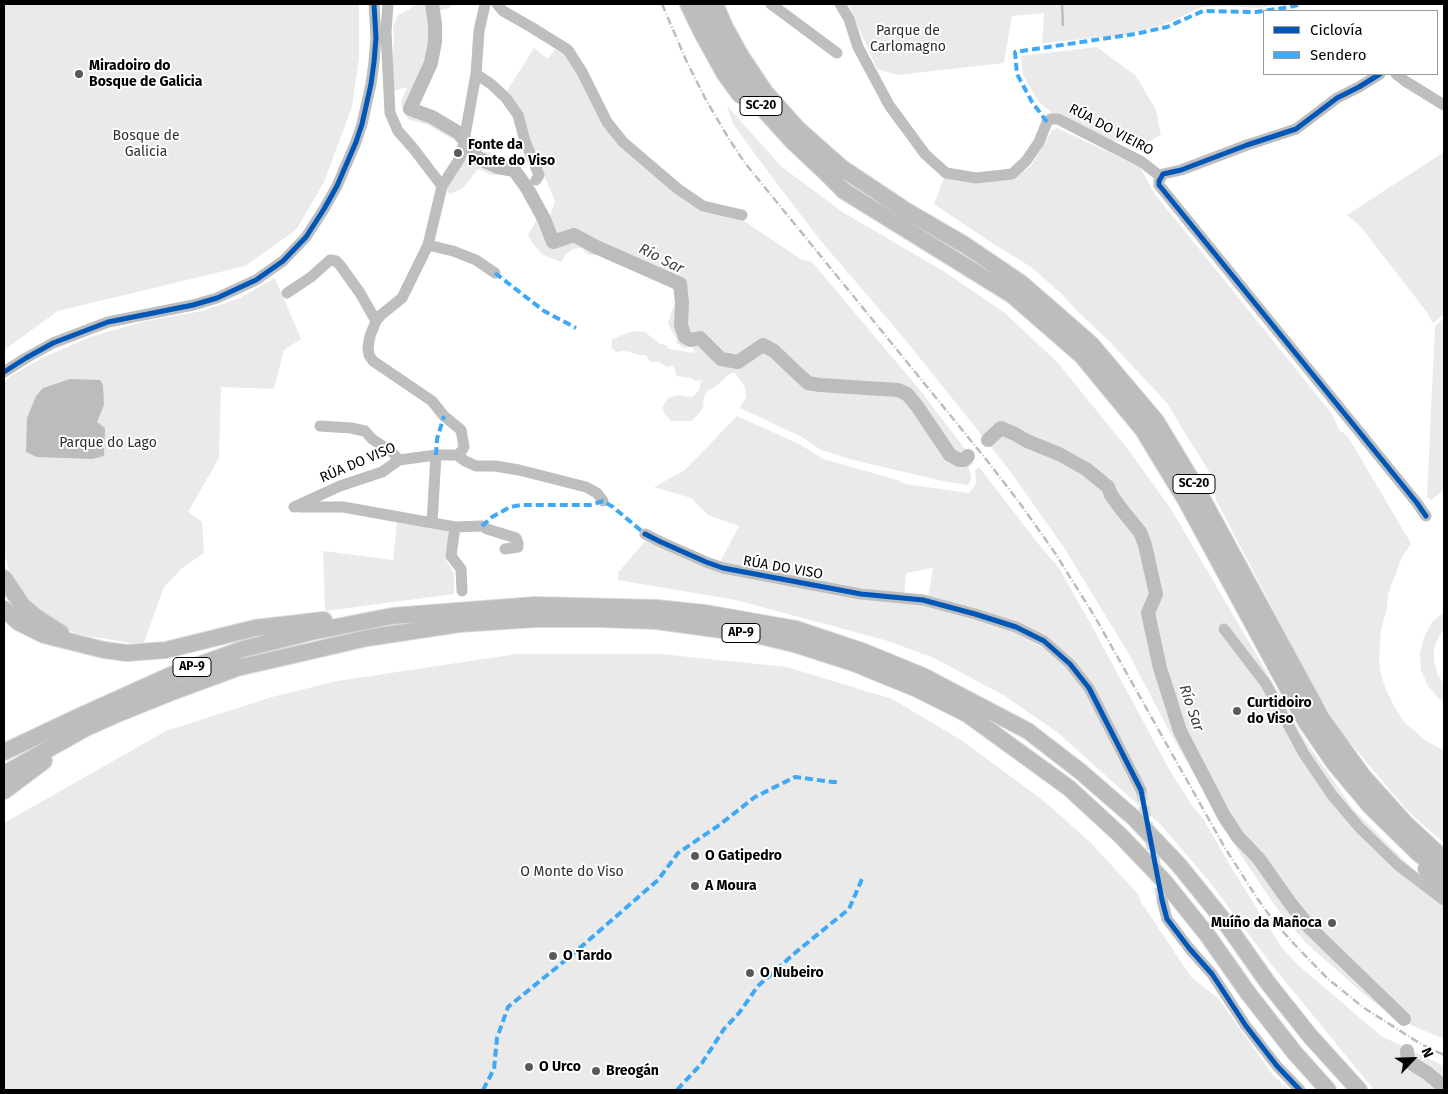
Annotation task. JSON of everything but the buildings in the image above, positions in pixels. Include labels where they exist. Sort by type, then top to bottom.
[{"type":"highway","points":[[688,4],[724,73],[752,110],[783,144],[816,174],[844,191]]},
{"type":"highway","name":"SC-20","points":[[702,4],[741,79],[763,109],[792,141],[844,191],[1012,295],[1082,356],[1144,430],[1186,499],[1306,722],[1334,763],[1370,806],[1418,853],[1444,874]]},
{"type":"highway","name":"SC-20","points":[[715,4],[741,56],[765,92],[798,129],[842,168],[905,210],[965,245],[1021,283],[1091,344],[1156,421],[1197,489],[1322,719],[1362,775],[1407,826],[1444,859]]},
{"type":"highway","points":[[727,4],[760,69],[798,129]]},
{"type":"highway","points":[[4,578],[22,605],[36,617],[80,644]]},
{"type":"highway","name":"AP-9","points":[[4,752],[171,675],[243,649],[311,632],[392,616],[535,605],[656,608],[705,613],[796,630],[862,651],[923,676],[1028,731],[1081,772],[1134,818],[1178,864],[1225,922],[1268,983],[1310,1036],[1359,1090]]},
{"type":"highway","points":[[4,609],[18,622],[44,635],[104,650],[127,652],[166,650],[256,628],[321,620],[392,616]]},
{"type":"highway","name":"AP-9","points":[[4,774],[86,728],[172,692],[237,668],[367,638],[459,624],[536,619],[600,619],[656,622],[752,634],[794,644],[856,664],[967,714],[1069,788],[1120,835],[1164,881],[1208,936],[1248,993],[1294,1052],[1328,1090]]},
{"type":"highway","points":[[4,791],[86,728]]},
{"type":"highway","points":[[1407,826],[1444,851]]},
{"type":"highway","points":[[1418,853],[1426,870],[1444,887]]},
{"type":"street","points":[[4,372],[53,343],[108,322],[193,305],[217,298],[256,280],[283,261],[306,237],[324,209],[337,186],[356,142],[364,116],[374,62],[376,38],[374,4]]},
{"type":"street","points":[[388,4],[386,32],[390,113],[398,131],[414,148],[442,186]]},
{"type":"street","points":[[457,455],[462,452],[464,447],[461,430],[444,416],[432,401],[373,361],[368,347],[376,321],[402,298],[428,246],[442,186],[460,157],[476,74],[479,31],[485,4]]},
{"type":"street","points":[[497,4],[503,11],[568,50],[582,72],[607,122],[623,142],[678,188],[703,206],[742,215]]},
{"type":"street","points":[[771,4],[837,53]]},
{"type":"street","name":"RÚA DO VIEIRO","points":[[840,4],[849,18],[858,47],[889,105],[925,154],[946,173],[976,178],[1012,174],[1031,155],[1039,142],[1047,122],[1058,118],[1142,162],[1161,177]]},
{"type":"street","points":[[476,74],[506,98],[518,115],[525,142],[540,175],[536,180]]},
{"type":"street","points":[[1378,75],[1337,98],[1296,129],[1181,170],[1163,174],[1159,181],[1160,185],[1426,516]]},
{"type":"street","points":[[1397,75],[1444,105]]},
{"type":"street","points":[[428,246],[476,260],[496,273]]},
{"type":"street","points":[[287,293],[310,278],[330,260],[340,265],[360,293],[376,321]]},
{"type":"street","points":[[320,426],[365,431],[372,439],[392,452],[399,460]]},
{"type":"street","points":[[436,455],[432,523],[455,526],[482,526],[516,538],[518,547],[505,549]]},
{"type":"street","name":"RÚA DO VISO","points":[[432,523],[343,507],[294,507],[340,486],[382,472],[399,460],[436,455],[457,455],[476,466],[495,466],[519,470],[586,488],[597,493],[603,501]]},
{"type":"street","points":[[455,526],[451,556],[461,569],[462,592]]},
{"type":"street","name":"RÚA DO VISO","points":[[645,534],[706,562],[734,571],[861,594],[923,600],[1016,627],[1044,641],[1070,664],[1089,688],[1141,790]]},
{"type":"street","points":[[1224,629],[1266,684],[1304,754],[1332,795],[1359,827],[1398,865],[1444,900]]},
{"type":"street","points":[[1162,900],[1167,919],[1212,974],[1246,1026],[1272,1060],[1300,1090]]},
{"type":"green space","name":"Bosque de Galicia","points":[[4,4],[359,4],[359,58],[352,107],[324,182],[296,230],[245,266],[58,311],[4,350]]},
{"type":"green space","points":[[415,4],[453,4],[438,14],[437,42],[433,64],[414,108],[435,115],[461,131],[479,152],[490,152],[500,164],[517,167],[522,171],[549,219],[555,201],[511,96],[507,91],[534,48],[548,59],[555,49],[565,54],[604,125],[676,193],[741,219],[802,260],[812,262],[919,389],[965,449],[974,463],[968,467],[971,480],[968,485],[853,460],[821,450],[802,437],[740,408],[746,397],[745,387],[734,372],[714,388],[708,390],[704,397],[703,408],[692,421],[671,421],[662,407],[668,398],[678,395],[692,397],[699,390],[701,380],[696,381],[691,378],[677,376],[673,365],[667,367],[659,362],[651,362],[645,355],[623,351],[616,352],[611,347],[612,340],[633,331],[645,332],[660,344],[666,345],[669,349],[695,353],[692,347],[685,348],[676,343],[677,339],[668,323],[674,305],[679,299],[677,287],[599,255],[588,255],[582,248],[573,249],[566,254],[561,262],[543,255],[532,243],[528,235],[538,217],[522,190],[510,175],[492,175],[478,169],[462,189],[450,194],[446,190],[446,186],[466,158],[459,143],[428,125],[408,119],[401,102],[407,87],[391,92],[394,44],[393,27],[398,15]]},
{"type":"green space","name":"Parque de Carlomagno","points":[[848,4],[1289,4],[1258,8],[1202,7],[1165,24],[1124,35],[1042,43],[1044,13],[1012,16],[1004,63],[897,75],[877,69]]},
{"type":"green space","points":[[1097,47],[1136,76],[1156,110],[1161,135],[1144,144],[1108,140],[1054,115],[1038,101],[1023,75],[1021,56]]},
{"type":"green space","points":[[727,106],[782,167],[844,213],[945,272],[1005,313],[1058,363],[1130,452],[1171,509],[1306,742],[1354,810],[1414,870],[1444,896],[1444,1039],[1395,1018],[1366,996],[1305,942],[1278,910],[1237,849],[1173,738],[1127,651],[1065,549],[1010,471],[976,428],[903,337],[820,240],[733,124]]},
{"type":"green space","points":[[1057,128],[1140,167],[1154,193],[1332,414],[1339,430],[1347,435],[1409,540],[1411,544],[1402,557],[1388,594],[1387,609],[1381,629],[1379,660],[1381,675],[1386,689],[1404,722],[1426,741],[1444,750],[1444,842],[1406,809],[1342,733],[1311,682],[1216,500],[1212,476],[1168,404],[1064,296],[1031,267],[934,204],[944,178],[983,183],[1016,177],[1031,166],[1052,130]]},
{"type":"green space","points":[[1444,152],[1444,314],[1433,323],[1426,311],[1361,227],[1347,215]]},
{"type":"green space","name":"Parque do Lago","points":[[275,278],[301,339],[284,350],[274,389],[221,387],[219,458],[188,512],[202,522],[204,553],[182,568],[164,587],[143,645],[76,634],[44,614],[22,592],[10,571],[4,554],[4,383],[9,377],[44,357],[93,336],[146,321],[202,311],[240,298]]},
{"type":"green space","points":[[1444,318],[1444,490],[1431,500],[1427,497],[1435,326]]},
{"type":"green space","points":[[737,416],[801,445],[823,459],[905,484],[969,493],[976,482],[975,470],[979,467],[1059,568],[1170,771],[1193,807],[1204,820],[1282,948],[1298,965],[1381,1036],[1444,1066],[1444,1090],[1374,1090],[1271,964],[1209,881],[1161,825],[1058,733],[1005,696],[934,658],[888,641],[736,600],[618,580],[618,573],[645,541],[726,573],[920,604],[1013,631],[1046,650],[1071,673],[1091,685],[1045,637],[928,598],[933,568],[906,573],[904,596],[720,562],[739,526],[708,515],[691,498],[654,487],[685,470]]},
{"type":"green space","points":[[397,522],[449,532],[446,560],[454,573],[454,594],[325,611],[323,551],[393,560]]},
{"type":"green space","points":[[1444,612],[1444,630],[1434,648],[1434,662],[1438,675],[1444,684],[1444,702],[1428,686],[1421,670],[1420,653],[1424,637],[1432,622]]},
{"type":"green space","name":"O Monte do Viso","points":[[517,654],[660,654],[787,667],[892,699],[961,740],[1044,801],[1090,842],[1138,894],[1141,902],[1191,977],[1218,998],[1272,1074],[1289,1090],[4,1090],[4,823],[166,731],[272,697],[337,681]]},
{"type":"shaded area","points":[[70,379],[100,380],[103,385],[104,405],[97,422],[105,428],[104,456],[92,459],[37,457],[26,452],[27,418],[36,396],[43,388]]},
{"type":"waterway","name":"Río Sar","points":[[432,4],[435,42],[431,63],[410,109],[432,117],[459,133],[478,158],[498,167],[514,170],[527,188],[544,219],[553,242],[574,235],[594,246],[680,284],[682,303],[681,325],[685,337],[691,340],[700,338],[721,359],[738,362],[763,345],[774,351],[808,383],[898,390],[907,394],[950,455],[959,460],[964,460],[968,456]]},
{"type":"waterway","points":[[1062,4],[1063,25]]},
{"type":"waterway","name":"Río Sar","points":[[988,440],[1001,428],[1059,454],[1086,469],[1108,487],[1111,495],[1140,532],[1145,545],[1156,594],[1148,613],[1160,668],[1180,731],[1224,816],[1238,837],[1259,859],[1311,929],[1404,1019]]},
{"type":"waterway","name":"Río Sar","points":[[1407,1051],[1408,1061],[1444,1087]]},
{"type":"tunnel","points":[[1141,790],[1162,900]]},
{"type":"railway","points":[[662,4],[686,60],[706,100],[745,163],[985,458],[1055,553],[1095,617],[1225,848],[1275,923],[1328,979],[1364,1008],[1421,1044],[1444,1055]]},
{"type":"marked path","points":[[1270,10],[1302,4]]},
{"type":"marked path","points":[[1047,122],[1032,102],[1017,74],[1015,52],[1135,34],[1167,27],[1203,11],[1263,11]]},
{"type":"marked path","points":[[495,273],[544,311],[576,328]]},
{"type":"marked path","points":[[436,455],[437,439],[444,416]]},
{"type":"marked path","points":[[482,526],[492,517],[510,507],[521,505],[590,505],[603,501],[645,534]]},
{"type":"marked path","points":[[483,1090],[494,1069],[497,1038],[508,1007],[658,880],[678,853],[718,826],[755,797],[795,777],[840,782]]},
{"type":"marked path","points":[[677,1090],[702,1063],[724,1029],[739,1013],[758,986],[849,909],[862,879]]},
{"type":"cycle path","points":[[4,372],[53,343],[108,322],[193,305],[217,298],[256,280],[283,261],[306,237],[324,209],[337,186],[356,142],[362,124],[374,62],[376,38],[374,4]]},
{"type":"cycle path","points":[[1378,75],[1337,98],[1296,129],[1181,170],[1163,174],[1159,185],[1426,516]]},
{"type":"cycle path","points":[[645,534],[723,568],[861,594],[923,600],[1016,627],[1044,641],[1070,664],[1089,688],[1141,790],[1167,919],[1212,974],[1246,1026],[1277,1066],[1300,1090]]},
{"type":"place","name":"Miradoiro do Bosque de Galicia","points":[[79,74]]},
{"type":"place","name":"Fonte da Ponte do Viso","points":[[458,153]]},
{"type":"place","name":"Curtidoiro do Viso","points":[[1237,711]]},
{"type":"place","name":"O Gatipedro","points":[[695,856]]},
{"type":"place","name":"A Moura","points":[[695,886]]},
{"type":"place","name":"Muíño da Mañoca","points":[[1332,923]]},
{"type":"place","name":"O Tardo","points":[[553,956]]},
{"type":"place","name":"O Nubeiro","points":[[750,973]]},
{"type":"place","name":"O Urco","points":[[529,1067]]},
{"type":"place","name":"Breogán","points":[[596,1071]]}]
